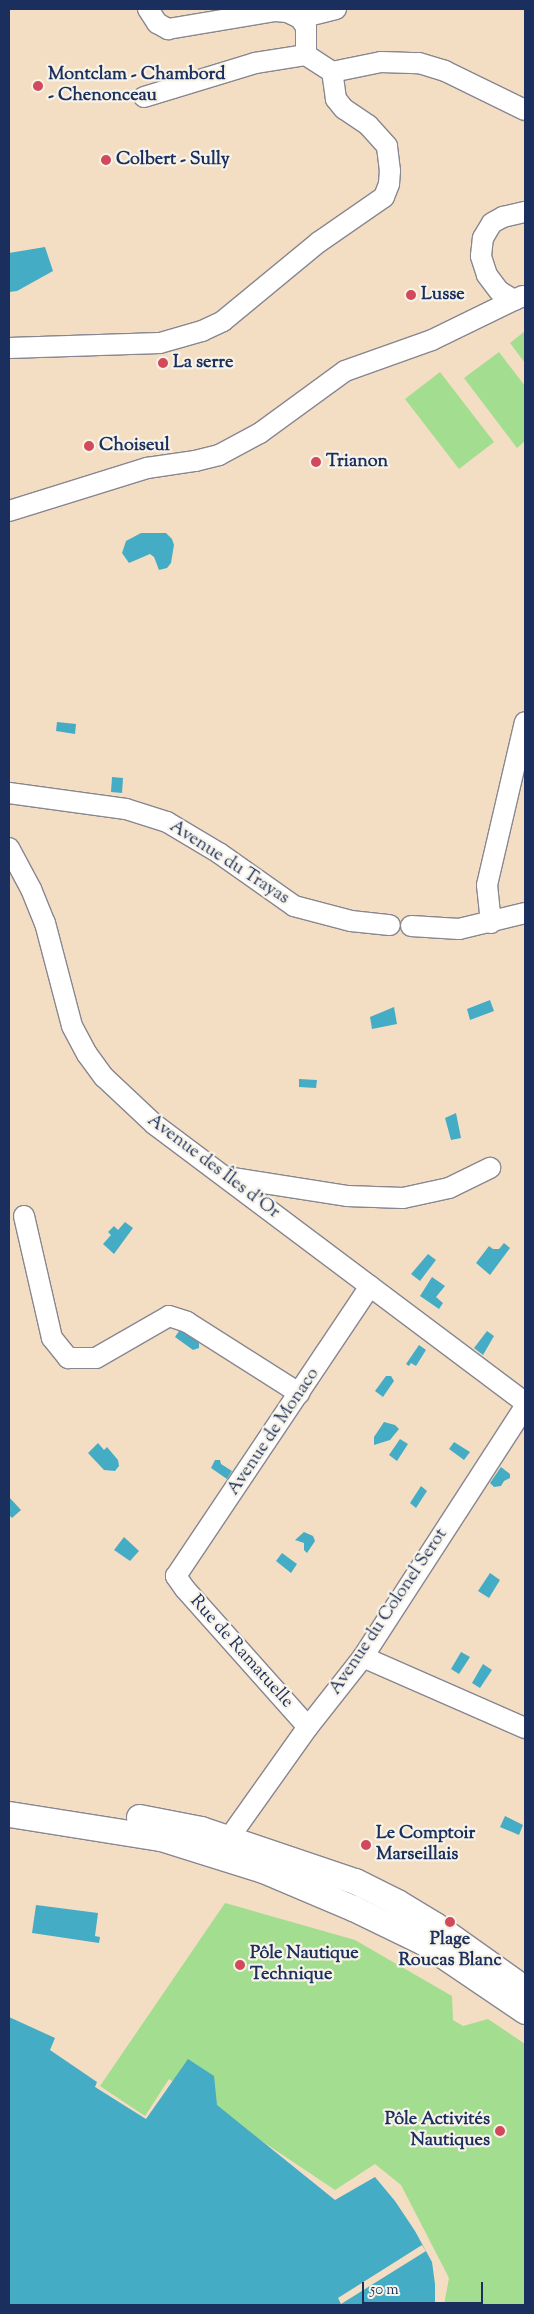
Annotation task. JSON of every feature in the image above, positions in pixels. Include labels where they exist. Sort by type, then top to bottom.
[{"type":"main road","points":[[9,1797],[146,1818],[201,1829],[263,1870],[384,1922],[451,1960],[525,2011]]},
{"type":"main road","points":[[9,1814],[226,1847],[355,1881],[397,1902],[434,1925],[525,1989]]},
{"type":"street","points":[[148,9],[157,23],[168,29],[276,11],[288,12],[300,18],[306,27],[306,55]]},
{"type":"street","points":[[300,18],[336,9]]},
{"type":"street","points":[[144,97],[255,63],[306,55],[332,72],[382,62],[419,63],[444,71],[525,110]]},
{"type":"street","points":[[9,348],[160,343],[202,331],[223,321],[320,242],[384,197],[389,184],[390,171],[386,146],[368,125],[340,104],[333,84],[332,72]]},
{"type":"street","points":[[520,298],[499,291],[487,275],[482,256],[483,238],[492,223],[503,217],[525,212]]},
{"type":"street","points":[[9,511],[148,468],[195,461],[219,455],[260,433],[345,371],[432,340],[520,298]]},
{"type":"street","points":[[490,923],[487,885],[525,722]]},
{"type":"street","name":"Avenue du Trayas","points":[[9,793],[126,808],[167,822],[219,853],[294,906],[351,921],[390,925]]},
{"type":"street","name":"Avenue des Îles d'Or","points":[[9,848],[31,889],[45,923],[72,1026],[87,1054],[104,1077],[154,1124],[525,1403]]},
{"type":"street","points":[[411,926],[459,929],[525,913]]},
{"type":"street","points":[[224,1176],[347,1196],[403,1198],[449,1188],[490,1168]]},
{"type":"street","points":[[24,1216],[52,1338],[68,1358],[96,1358],[170,1316],[187,1322],[299,1393]]},
{"type":"street","name":"Avenue de Monaco","points":[[176,1576],[370,1286]]},
{"type":"street","name":"Avenue du Colonel Serot","points":[[226,1847],[308,1726],[363,1657],[525,1407]]},
{"type":"street","name":"Rue de Ramatuelle","points":[[176,1576],[185,1589],[308,1726]]},
{"type":"street","points":[[363,1657],[523,1721]]},
{"type":"green space","points":[[525,331],[525,363],[510,343]]},
{"type":"green space","points":[[499,352],[525,386],[525,441],[517,448],[464,378]]},
{"type":"green space","points":[[440,372],[494,442],[459,469],[405,399]]},
{"type":"green space","points":[[225,1903],[355,1940],[452,1996],[453,2020],[463,2026],[488,2019],[525,2044],[525,2305],[444,2305],[449,2278],[401,2185],[375,2164],[335,2190],[169,2079],[145,2116],[100,2086]]},
{"type":"water","points":[[45,247],[53,271],[17,291],[9,292],[9,253]]},
{"type":"water","points":[[141,533],[166,533],[172,539],[174,545],[171,563],[167,568],[159,570],[154,557],[150,554],[129,563],[122,553],[126,541]]},
{"type":"water","points":[[57,722],[76,724],[75,734],[56,731]]},
{"type":"water","points":[[112,777],[123,778],[122,793],[111,792]]},
{"type":"water","points":[[490,1000],[494,1011],[470,1020],[467,1009]]},
{"type":"water","points":[[394,1007],[397,1024],[372,1029],[370,1017]]},
{"type":"water","points":[[299,1079],[317,1080],[316,1088],[299,1087]]},
{"type":"water","points":[[456,1113],[461,1138],[451,1140],[445,1118]]},
{"type":"water","points":[[125,1222],[133,1228],[114,1254],[103,1244],[111,1235],[108,1232],[114,1226],[118,1230]]},
{"type":"water","points":[[504,1243],[510,1248],[490,1275],[476,1263],[489,1246],[493,1249],[499,1249]]},
{"type":"water","points":[[428,1254],[436,1260],[420,1281],[411,1274]]},
{"type":"water","points":[[432,1277],[445,1286],[436,1297],[443,1303],[439,1309],[420,1296]]},
{"type":"water","points":[[181,1328],[199,1341],[199,1348],[193,1350],[175,1337]]},
{"type":"water","points":[[487,1331],[494,1336],[483,1355],[474,1348]]},
{"type":"water","points":[[419,1345],[426,1350],[416,1366],[411,1363],[409,1366],[406,1364]]},
{"type":"water","points":[[386,1376],[391,1376],[394,1381],[383,1397],[375,1391]]},
{"type":"water","points":[[384,1422],[395,1425],[399,1429],[390,1440],[374,1445],[374,1437]]},
{"type":"water","points":[[400,1439],[408,1444],[397,1461],[389,1455]]},
{"type":"water","points":[[454,1442],[470,1452],[464,1460],[449,1449]]},
{"type":"water","points":[[98,1443],[104,1450],[107,1447],[118,1460],[119,1466],[115,1471],[104,1470],[88,1453]]},
{"type":"water","points":[[215,1460],[220,1460],[221,1464],[232,1471],[227,1479],[211,1468]]},
{"type":"water","points":[[501,1467],[510,1474],[510,1478],[504,1481],[501,1486],[494,1487],[490,1483]]},
{"type":"water","points":[[421,1486],[427,1491],[416,1508],[410,1503]]},
{"type":"water","points":[[9,1497],[21,1510],[12,1518],[9,1515]]},
{"type":"water","points":[[304,1532],[313,1536],[315,1541],[307,1553],[304,1550],[304,1543],[295,1540]]},
{"type":"water","points":[[124,1537],[139,1551],[130,1561],[114,1550]]},
{"type":"water","points":[[282,1553],[297,1564],[291,1573],[276,1561]]},
{"type":"water","points":[[490,1573],[500,1580],[489,1598],[478,1591]]},
{"type":"water","points":[[461,1652],[470,1657],[459,1674],[451,1669]]},
{"type":"water","points":[[483,1664],[492,1670],[480,1688],[472,1683]]},
{"type":"water","points":[[505,1816],[523,1825],[519,1835],[500,1827]]},
{"type":"water","points":[[36,1905],[98,1913],[95,1936],[100,1937],[99,1943],[32,1933]]},
{"type":"water","points":[[9,2017],[55,2038],[50,2050],[97,2082],[95,2087],[146,2119],[188,2059],[214,2076],[217,2105],[335,2200],[375,2177],[395,2201],[415,2231],[432,2262],[435,2305],[9,2305]]},
{"type":"pier","points":[[422,2245],[426,2251],[341,2304],[338,2298]]},
{"type":"place","name":"Montclam - Chambord - Chenonceau","points":[[38,86]]},
{"type":"place","name":"Colbert - Sully","points":[[106,160]]},
{"type":"place","name":"Lusse","points":[[411,295]]},
{"type":"place","name":"La serre","points":[[163,363]]},
{"type":"place","name":"Choiseul","points":[[89,446]]},
{"type":"place","name":"Trianon","points":[[316,462]]},
{"type":"place","name":"Le Comptoir Marseillais","points":[[366,1845]]},
{"type":"place","name":"Plage Roucas Blanc","points":[[450,1922]]},
{"type":"place","name":"Pôle Nautique Technique","points":[[240,1965]]},
{"type":"place","name":"Pôle Activités Nautiques","points":[[500,2131]]}]
